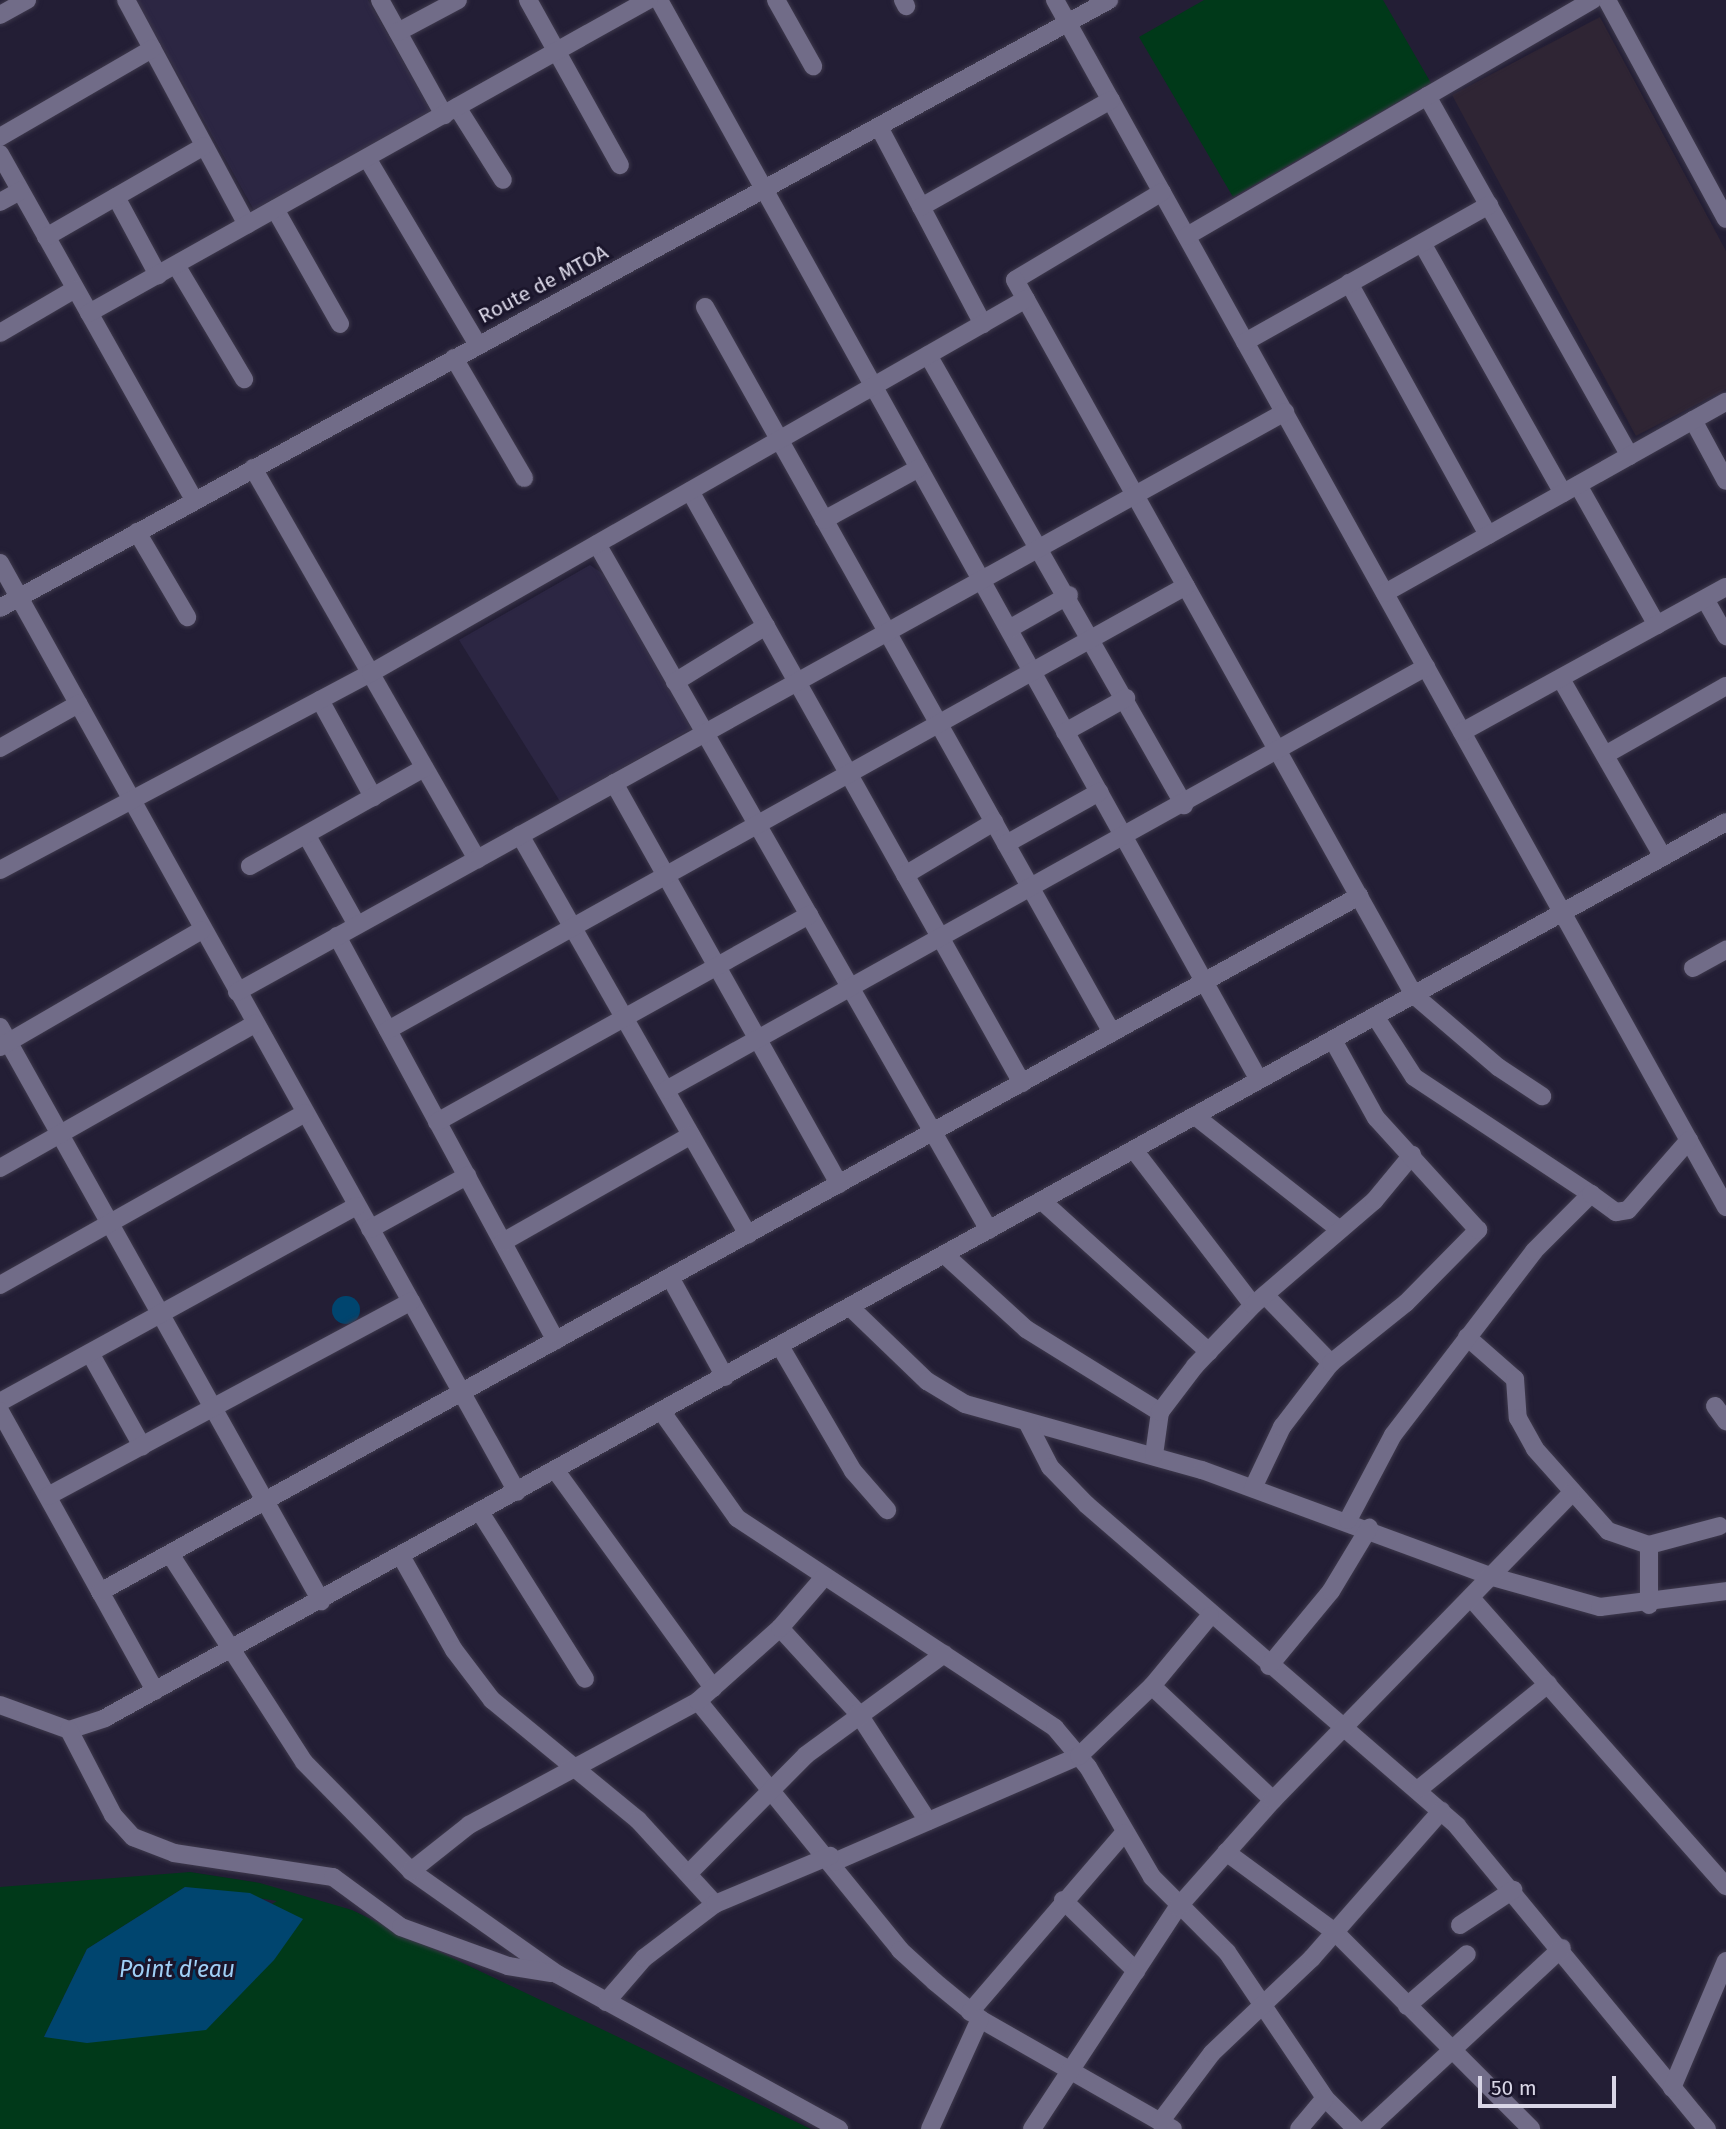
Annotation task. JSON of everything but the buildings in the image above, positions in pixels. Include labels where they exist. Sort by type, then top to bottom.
[{"type":"street","points":[[0,15],[27,0]]},
{"type":"street","points":[[126,0],[247,225]]},
{"type":"street","points":[[380,0],[451,111],[503,180]]},
{"type":"street","points":[[398,32],[458,0]]},
{"type":"street","points":[[528,0],[621,165]]},
{"type":"street","points":[[89,313],[648,0]]},
{"type":"street","points":[[659,0],[1259,1080]]},
{"type":"street","points":[[776,0],[813,66]]},
{"type":"street","points":[[1055,0],[1724,1200]]},
{"type":"street","name":"Route de MTOA","points":[[0,608],[1109,0]]},
{"type":"street","points":[[1187,236],[1592,0]]},
{"type":"street","points":[[1607,0],[1726,219]]},
{"type":"street","points":[[0,137],[152,49]]},
{"type":"street","points":[[1427,96],[1630,456]]},
{"type":"street","points":[[921,207],[1111,100]]},
{"type":"street","points":[[879,127],[984,324]]},
{"type":"street","points":[[46,237],[204,146]]},
{"type":"street","points":[[0,154],[194,500]]},
{"type":"street","points":[[367,158],[478,345]]},
{"type":"street","points":[[0,202],[20,191]]},
{"type":"street","points":[[1162,192],[1015,280],[1414,995],[1498,1067],[1542,1096]]},
{"type":"street","points":[[116,197],[158,275]]},
{"type":"street","points":[[1245,342],[1489,205]]},
{"type":"street","points":[[275,209],[340,324]]},
{"type":"street","points":[[1422,243],[1570,489],[1657,625]]},
{"type":"street","points":[[176,265],[244,379]]},
{"type":"street","points":[[1349,283],[1488,535]]},
{"type":"street","points":[[0,332],[75,289]]},
{"type":"street","points":[[0,870],[370,673],[1026,299]]},
{"type":"street","points":[[705,307],[1112,1033]]},
{"type":"street","points":[[928,355],[1040,544],[1184,805]]},
{"type":"street","points":[[454,358],[524,478]]},
{"type":"street","points":[[1385,593],[1726,402]]},
{"type":"street","points":[[237,992],[887,632],[1040,544],[1284,412]]},
{"type":"street","points":[[1693,420],[1726,481]]},
{"type":"street","points":[[253,467],[477,859]]},
{"type":"street","points":[[824,520],[919,468]]},
{"type":"street","points":[[690,491],[1022,1083]]},
{"type":"street","points":[[137,532],[187,617]]},
{"type":"street","points":[[597,544],[989,1230]]},
{"type":"street","points":[[0,563],[201,930],[517,1492]]},
{"type":"street","points":[[388,1030],[1186,586]]},
{"type":"street","points":[[1462,732],[1726,587]]},
{"type":"street","points":[[1009,629],[1069,595]]},
{"type":"street","points":[[1705,599],[1726,636]]},
{"type":"street","points":[[676,682],[766,626]]},
{"type":"street","points":[[666,1090],[1184,805],[1426,667]]},
{"type":"street","points":[[1561,679],[1663,857]]},
{"type":"street","points":[[1605,755],[1726,686]]},
{"type":"street","points":[[1065,732],[1126,698]]},
{"type":"street","points":[[320,700],[373,797]]},
{"type":"street","points":[[0,748],[78,704]]},
{"type":"street","points":[[250,866],[424,768]]},
{"type":"street","points":[[614,783],[839,1184]]},
{"type":"street","points":[[1006,844],[1099,792]]},
{"type":"street","points":[[905,875],[994,822]]},
{"type":"street","points":[[69,1730],[155,1691],[228,1652],[1726,822]]},
{"type":"street","points":[[520,835],[748,1234]]},
{"type":"street","points":[[307,836],[357,925]]},
{"type":"street","points":[[100,1592],[1359,896]]},
{"type":"street","points":[[438,1122],[809,915]]},
{"type":"street","points":[[201,930],[3,1039],[60,1134],[321,1601]]},
{"type":"street","points":[[337,936],[556,1340]]},
{"type":"street","points":[[1693,968],[1726,950]]},
{"type":"street","points":[[1375,1016],[1404,1069],[1616,1212],[1628,1210],[1689,1140]]},
{"type":"street","points":[[0,1168],[254,1024]]},
{"type":"street","points":[[1253,1488],[1282,1427],[1331,1363],[1477,1232],[1412,1155],[1376,1118],[1333,1040]]},
{"type":"street","points":[[0,1285],[305,1113]]},
{"type":"street","points":[[1195,1116],[1340,1230]]},
{"type":"street","points":[[503,1242],[691,1135]]},
{"type":"street","points":[[1134,1150],[1259,1300],[1331,1363]]},
{"type":"street","points":[[1154,1455],[1160,1412],[1209,1352],[1259,1300],[1340,1230],[1412,1155]]},
{"type":"street","points":[[370,1229],[467,1177]]},
{"type":"street","points":[[1348,1520],[1393,1436],[1526,1261],[1591,1194]]},
{"type":"street","points":[[1042,1201],[1209,1352]]},
{"type":"street","points":[[0,1402],[357,1206]]},
{"type":"street","points":[[945,1255],[1018,1322],[1160,1412]]},
{"type":"street","points":[[670,1277],[725,1377]]},
{"type":"street","points":[[48,1496],[411,1301]]},
{"type":"street","points":[[850,1307],[950,1396],[1027,1422],[1154,1455],[1348,1520],[1493,1577],[1580,1604],[1649,1605],[1726,1591]]},
{"type":"street","points":[[1467,1337],[1515,1380],[1518,1418],[1571,1494],[1616,1537],[1649,1545],[1720,1526]]},
{"type":"street","points":[[780,1346],[853,1471],[887,1510]]},
{"type":"street","points":[[90,1353],[142,1446]]},
{"type":"street","points":[[0,1411],[155,1691]]},
{"type":"street","points":[[662,1412],[737,1518],[824,1577],[1027,1706],[1079,1756],[1124,1833],[1178,1907],[1227,1952],[1325,2098],[1356,2129]]},
{"type":"street","points":[[1027,1422],[1050,1467],[1210,1616],[1420,1788],[1562,1948],[1707,2129]]},
{"type":"street","points":[[556,1471],[713,1688]]},
{"type":"street","points":[[1032,2129],[1178,1907],[1273,1800],[1571,1494]]},
{"type":"street","points":[[480,1512],[585,1679]]},
{"type":"street","points":[[1269,1666],[1331,1591],[1369,1528]]},
{"type":"street","points":[[1649,1545],[1649,1605]]},
{"type":"street","points":[[170,1554],[228,1652],[304,1762],[411,1871],[557,1974],[839,2129]]},
{"type":"street","points":[[401,1556],[471,1676],[690,1872],[715,1904]]},
{"type":"street","points":[[411,1871],[469,1825],[698,1702],[780,1628],[824,1577]]},
{"type":"street","points":[[1471,1598],[1726,1886]]},
{"type":"street","points":[[606,2002],[644,1958],[715,1904],[928,1821],[1079,1756],[1152,1686],[1210,1616]]},
{"type":"street","points":[[780,1628],[858,1713],[928,1821]]},
{"type":"street","points":[[690,1872],[774,1789],[858,1713],[944,1654]]},
{"type":"street","points":[[1420,1788],[1548,1684]]},
{"type":"street","points":[[1152,1686],[1273,1800]]},
{"type":"street","points":[[698,1702],[832,1859],[900,1950],[975,2016],[1167,2126],[1212,2053],[1263,2007],[1335,1932],[1441,1811]]},
{"type":"street","points":[[0,1705],[69,1730],[113,1815],[133,1837],[174,1853],[333,1877],[401,1927],[508,1966],[557,1974]]},
{"type":"street","points":[[930,2129],[975,2016],[1063,1900],[1124,1833]]},
{"type":"street","points":[[1226,1852],[1335,1932],[1531,2129]]},
{"type":"street","points":[[1460,1925],[1513,1890]]},
{"type":"street","points":[[1063,1900],[1136,1971]]},
{"type":"street","points":[[1367,2129],[1562,1948]]},
{"type":"street","points":[[1407,2006],[1467,1954]]},
{"type":"street","points":[[1672,2088],[1722,1982],[1726,1961]]},
{"type":"street","points":[[1299,2129],[1325,2098]]},
{"type":"shaded area","points":[[136,0],[368,0],[432,112],[254,210]]},
{"type":"shaded area","points":[[1600,17],[1726,251],[1726,389],[1636,436],[1452,95]]},
{"type":"shaded area","points":[[590,565],[609,578],[696,726],[561,803],[459,640]]},
{"type":"green space","points":[[1204,0],[1383,0],[1431,83],[1233,197],[1139,37]]},
{"type":"green space","points":[[190,1872],[260,1883],[352,1910],[811,2129],[0,2129],[0,1887]],"holes":[[[185,1887],[277,1901],[44,2037],[87,1949]]]},
{"type":"water","points":[[346,1296],[356,1300],[360,1310],[356,1320],[346,1324],[336,1320],[332,1310],[336,1300]]},
{"type":"water","name":"Point d'eau","points":[[185,1887],[250,1893],[303,1919],[274,1960],[206,2030],[87,2043],[44,2037],[87,1949]]}]
